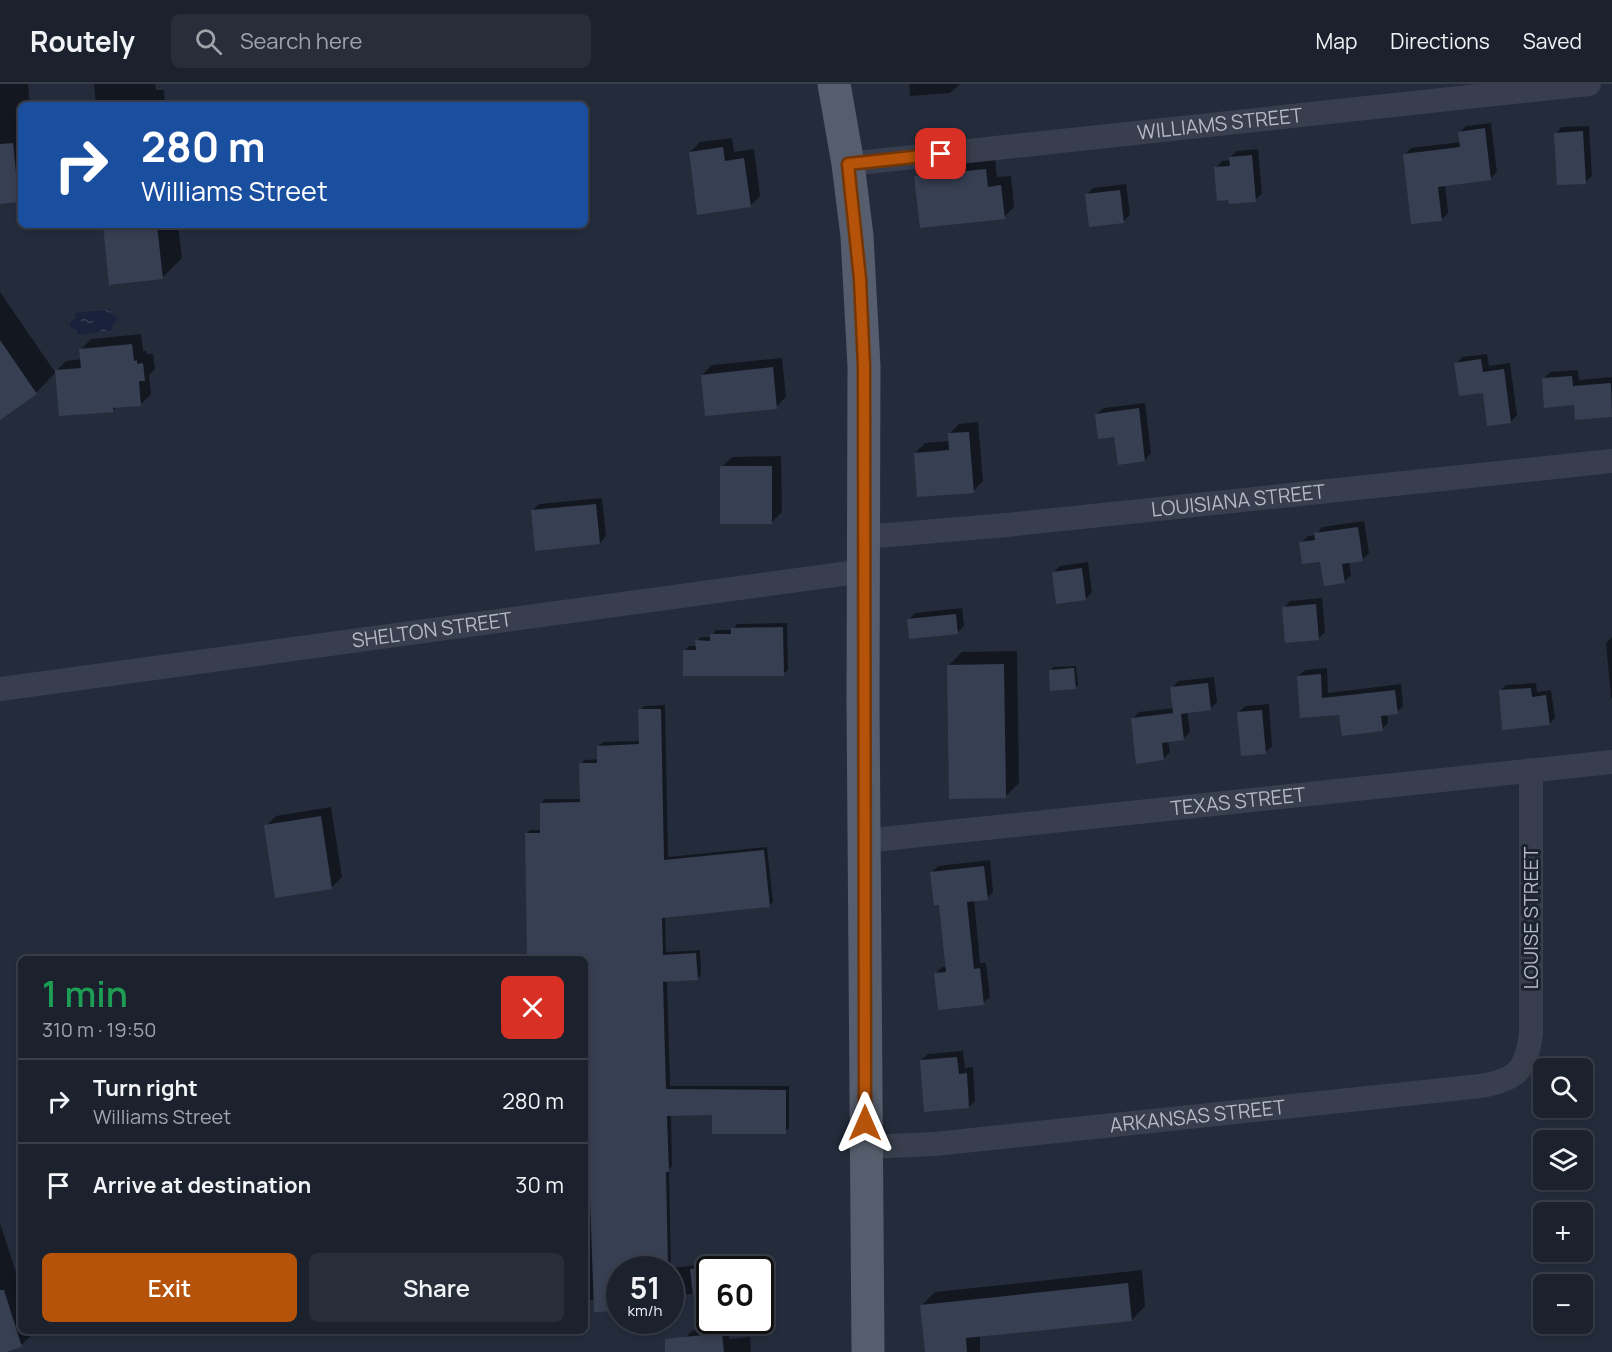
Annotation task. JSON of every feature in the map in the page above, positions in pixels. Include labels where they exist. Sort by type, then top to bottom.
[{"type":"main road","points":[[834,84],[848,164],[860,279],[864,366],[865,1147],[868,1352]]},
{"type":"street","name":"WILLIAMS STREET","points":[[848,164],[1590,84]]},
{"type":"street","name":"LOUISIANA STREET","points":[[864,537],[1007,525],[1612,461]]},
{"type":"street","name":"SHELTON STREET","points":[[0,689],[864,571]]},
{"type":"street","name":"TEXAS STREET","points":[[864,841],[1612,762]]},
{"type":"street","name":"LOUISE STREET","points":[[1524,1065],[1531,1033],[1531,770]]},
{"type":"street","name":"ARKANSAS STREET","points":[[865,1147],[935,1144],[1481,1086],[1494,1084],[1511,1077],[1524,1065]]},
{"type":"water","points":[[110,309],[111,314],[117,317],[116,322],[112,325],[113,330],[78,335],[77,330],[70,327],[70,323],[76,318],[75,313]]},
{"type":"building","points":[[1485,128],[1491,180],[1438,187],[1442,221],[1411,224],[1403,154],[1460,147],[1458,132]]},
{"type":"building","points":[[1583,131],[1586,184],[1557,185],[1554,133]]},
{"type":"building","points":[[13,143],[18,202],[0,204],[0,144]]},
{"type":"building","points":[[723,147],[725,161],[744,158],[751,207],[697,215],[689,152]]},
{"type":"building","points":[[1252,155],[1256,202],[1229,204],[1228,200],[1217,201],[1214,167],[1230,166],[1229,157]]},
{"type":"building","points":[[986,169],[988,187],[1001,185],[1005,219],[920,228],[914,176]]},
{"type":"building","points":[[1120,190],[1124,223],[1089,227],[1085,194]]},
{"type":"building","points":[[103,228],[157,228],[163,279],[109,285]]},
{"type":"building","points":[[0,340],[37,394],[0,420]]},
{"type":"building","points":[[132,344],[134,361],[137,360],[137,364],[143,363],[145,381],[139,381],[141,406],[113,408],[114,412],[59,416],[55,370],[81,368],[79,349]]},
{"type":"building","points":[[1481,359],[1483,372],[1504,369],[1511,423],[1487,426],[1483,393],[1459,396],[1454,363]]},
{"type":"building","points":[[773,367],[777,409],[705,416],[701,375]]},
{"type":"building","points":[[1572,376],[1573,386],[1611,383],[1612,417],[1575,420],[1574,405],[1544,408],[1542,378]]},
{"type":"building","points":[[1139,408],[1145,461],[1118,465],[1114,437],[1098,439],[1095,414]]},
{"type":"building","points":[[969,432],[974,493],[917,497],[914,453],[949,450],[948,433]]},
{"type":"building","points":[[720,466],[772,466],[772,524],[720,524]]},
{"type":"building","points":[[596,504],[600,544],[535,551],[531,510]]},
{"type":"building","points":[[1358,527],[1363,561],[1342,564],[1345,583],[1324,586],[1320,562],[1302,564],[1299,542],[1315,540],[1314,533]]},
{"type":"building","points":[[1082,568],[1086,600],[1056,604],[1052,572]]},
{"type":"building","points":[[1316,604],[1319,640],[1285,643],[1282,607]]},
{"type":"building","points":[[956,614],[958,634],[909,639],[907,619]]},
{"type":"building","points":[[783,627],[784,676],[683,676],[683,650],[696,650],[695,640],[710,641],[710,634],[731,634],[731,628]]},
{"type":"building","points":[[1004,664],[1006,798],[949,799],[947,665]]},
{"type":"building","points":[[1074,668],[1076,689],[1050,691],[1049,670]]},
{"type":"building","points":[[1321,674],[1322,698],[1395,690],[1398,714],[1381,716],[1383,731],[1342,736],[1339,715],[1300,718],[1297,676]]},
{"type":"building","points":[[1208,683],[1211,710],[1181,714],[1184,740],[1162,743],[1164,760],[1136,764],[1131,718],[1173,713],[1170,687]]},
{"type":"building","points":[[1531,688],[1532,697],[1546,695],[1550,725],[1502,730],[1499,690]]},
{"type":"building","points":[[638,709],[661,709],[664,860],[764,850],[770,907],[662,918],[663,955],[696,953],[698,980],[663,982],[666,1089],[786,1090],[786,1134],[712,1134],[712,1115],[667,1116],[668,1256],[606,1256],[606,1312],[594,1312],[588,1143],[588,956],[527,956],[525,833],[540,833],[540,803],[580,802],[579,763],[597,763],[597,746],[639,744]]},
{"type":"building","points":[[1262,710],[1266,754],[1241,756],[1237,712]]},
{"type":"building","points":[[321,816],[332,889],[275,898],[264,825]]},
{"type":"building","points":[[984,866],[988,900],[967,902],[974,969],[980,968],[984,1005],[938,1010],[934,973],[946,972],[939,905],[934,905],[930,872]]},
{"type":"building","points":[[957,1057],[959,1074],[967,1073],[969,1108],[924,1112],[920,1060]]},
{"type":"building","points":[[696,1268],[696,1295],[693,1295],[690,1269]]},
{"type":"building","points":[[1128,1283],[1132,1321],[966,1338],[967,1352],[925,1352],[920,1305]]},
{"type":"building","points":[[0,1290],[4,1290],[22,1347],[6,1352],[0,1352]]},
{"type":"building","points":[[722,1334],[724,1352],[665,1352],[665,1339]]},
{"type":"route","points":[[865,1123],[864,366],[857,236],[848,164],[941,154]]}]
